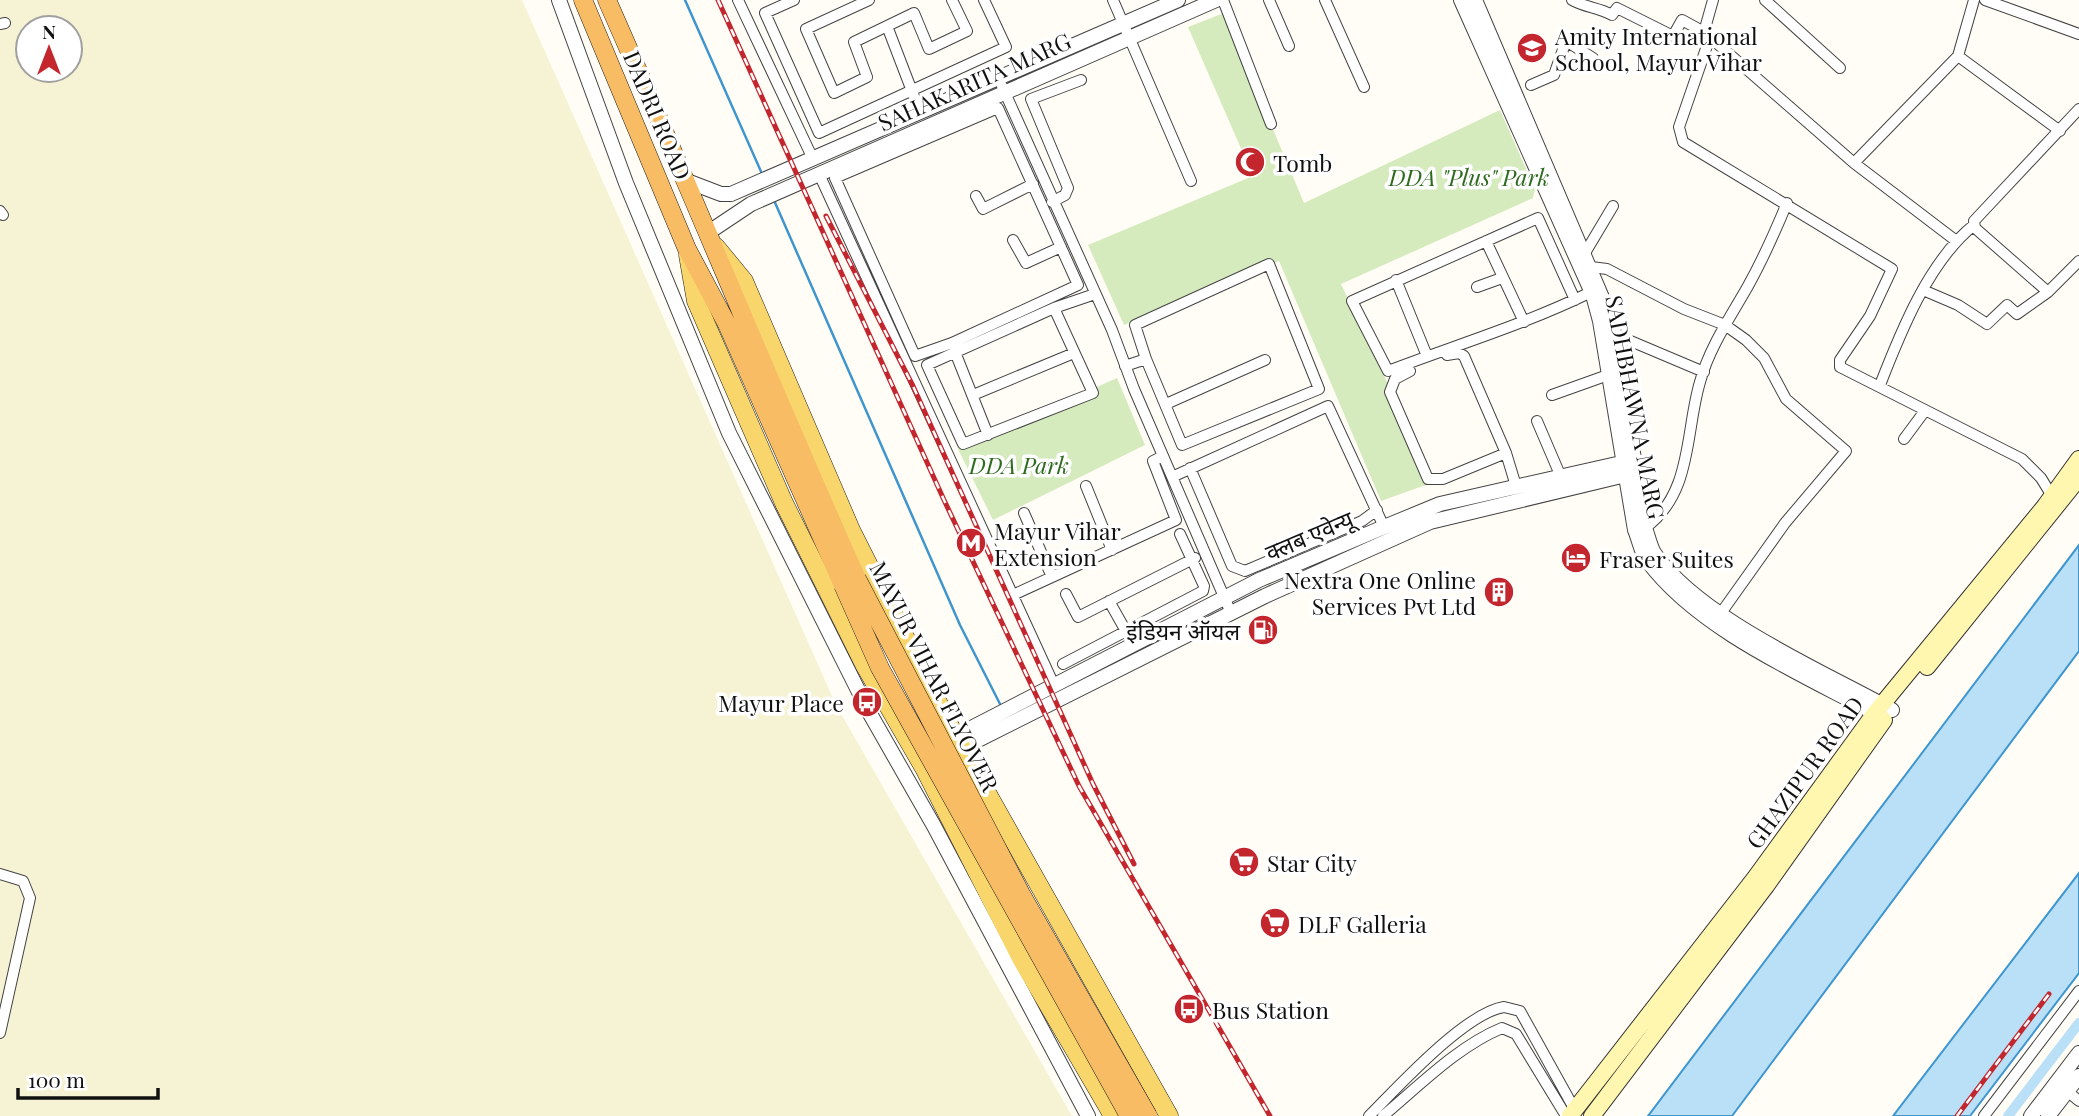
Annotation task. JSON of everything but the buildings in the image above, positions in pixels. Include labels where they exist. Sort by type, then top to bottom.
[{"type":"highway","name":"DADRI ROAD","points":[[583,0],[687,250]]},
{"type":"highway","name":"DADRI ROAD","points":[[607,0],[710,236]]},
{"type":"highway","name":"MAYUR VIHAR FLYOVER","points":[[710,236],[856,579],[1021,894],[1148,1116]]},
{"type":"highway","name":"MAYUR VIHAR FLYOVER","points":[[687,250],[727,324],[880,668],[1129,1116]]},
{"type":"main road","points":[[710,236],[744,281],[851,530],[959,742],[1169,1116]]},
{"type":"main road","points":[[687,250],[696,301],[784,503],[864,666],[920,762],[1015,962],[1113,1116]]},
{"type":"main road","name":"GHAZIPUR ROAD","points":[[1573,1114],[2079,459]]},
{"type":"main road","name":"GHAZIPUR ROAD","points":[[1592,1116],[1766,886],[1884,711],[2079,478]]},
{"type":"main road","points":[[864,666],[884,672],[898,669],[906,658],[908,642]]},
{"type":"street","points":[[559,0],[626,183],[729,433],[869,712],[1015,962],[1088,1116]]},
{"type":"street","points":[[738,0],[813,159]]},
{"type":"street","points":[[794,0],[765,13],[818,133],[1006,47],[984,0]]},
{"type":"street","points":[[869,0],[806,29],[834,93],[867,77],[853,42],[914,13],[929,49],[967,31],[951,0]]},
{"type":"street","points":[[1113,0],[1191,181]]},
{"type":"street","name":"SAHAKARITA MARG","points":[[710,236],[751,204],[1007,98],[1178,0]]},
{"type":"street","name":"SAHAKARITA MARG","points":[[687,181],[721,194],[745,188],[998,78],[1216,0]]},
{"type":"street","points":[[1223,0],[1271,124]]},
{"type":"street","points":[[1269,0],[1289,46]]},
{"type":"street","points":[[1325,0],[1364,88]]},
{"type":"street","name":"SADHBHAWNA MARG","points":[[1461,0],[1591,292],[1600,321],[1608,375],[1629,468],[1653,552],[1685,585],[1735,624],[1884,711]]},
{"type":"street","name":"SADHBHAWNA MARG","points":[[1475,0],[1588,260],[1614,334],[1636,530],[1645,558],[1670,585],[1728,634],[1884,711]]},
{"type":"street","points":[[1572,0],[1587,9],[1598,8],[1612,15],[1617,8],[1674,36],[1682,20],[1707,34],[1854,163],[1955,240]]},
{"type":"street","points":[[1713,0],[1707,34],[1679,127],[1682,142],[1891,267],[1892,274],[1870,316],[1839,365],[1842,369],[1880,385],[1924,412],[2022,459],[2041,478],[2052,496]]},
{"type":"street","points":[[1765,0],[1840,68]]},
{"type":"street","points":[[1854,163],[1958,56],[1974,0]]},
{"type":"street","points":[[1985,0],[2079,34]]},
{"type":"street","points":[[887,26],[920,112]]},
{"type":"street","points":[[1531,85],[1554,75],[1566,41],[1593,58]]},
{"type":"street","points":[[1958,56],[2060,131]]},
{"type":"street","points":[[998,78],[1086,273],[1231,613]]},
{"type":"street","points":[[1052,202],[1065,195],[1068,188],[1030,100],[1033,95],[1081,80]]},
{"type":"street","points":[[998,108],[1078,285],[915,356],[835,178],[998,108],[1007,98]]},
{"type":"street","points":[[1880,385],[1906,317],[1955,240],[1973,225],[1974,218],[2060,131],[2079,108]]},
{"type":"street","points":[[819,174],[1054,685]]},
{"type":"street","points":[[976,196],[983,209],[1033,184]]},
{"type":"street","points":[[1645,528],[1655,521],[1681,479],[1704,372],[1725,325],[1772,240],[1787,204]]},
{"type":"street","points":[[1613,205],[1588,260],[1684,309],[1725,325],[1746,340],[1764,358],[1786,399],[1846,451],[1785,523],[1721,613]]},
{"type":"street","points":[[1575,300],[1538,218],[1352,301],[1388,371],[1524,322],[1575,300],[1591,292]]},
{"type":"street","points":[[1973,225],[2048,292]]},
{"type":"street","points":[[1013,240],[1026,263],[1061,247]]},
{"type":"street","points":[[1486,241],[1524,322]]},
{"type":"street","points":[[1923,290],[1958,304],[1987,324],[2007,305],[2017,314],[2048,292],[2079,261]]},
{"type":"street","points":[[1269,264],[1319,389],[1182,445],[1146,359],[1135,325],[1269,264]]},
{"type":"street","points":[[1075,278],[1086,273]]},
{"type":"street","points":[[1477,287],[1502,278]]},
{"type":"street","points":[[1396,280],[1427,356]]},
{"type":"street","points":[[1054,308],[1093,393],[963,444],[927,365],[1054,308],[1095,294]]},
{"type":"street","points":[[1614,334],[1704,372]]},
{"type":"street","points":[[955,352],[988,435]]},
{"type":"street","points":[[1506,453],[1443,480],[1428,479],[1390,392],[1395,379],[1453,353],[1464,356],[1506,453],[1516,486]]},
{"type":"street","points":[[973,395],[1074,354]]},
{"type":"street","points":[[1125,366],[1146,359]]},
{"type":"street","points":[[1166,404],[1265,360]]},
{"type":"street","points":[[1552,395],[1608,375]]},
{"type":"street","points":[[1172,477],[1328,406],[1384,527]]},
{"type":"street","points":[[1904,439],[1924,412]]},
{"type":"street","points":[[1537,421],[1561,477]]},
{"type":"street","points":[[1013,595],[1176,520],[1153,461],[1163,456]]},
{"type":"street","points":[[1191,468],[1232,566],[1238,570],[1245,571],[1362,521],[1377,510]]},
{"type":"street","name":"क्लब एवेन्यू","points":[[1024,708],[1054,685],[1225,598],[1440,504],[1561,477],[1629,468]]},
{"type":"street","name":"क्लब एवेन्यू","points":[[1024,708],[1442,517],[1629,468]]},
{"type":"street","points":[[1086,486],[1112,550]]},
{"type":"street","points":[[1024,513],[1052,578]]},
{"type":"street","points":[[1063,664],[1127,634],[1203,591],[1204,586],[1180,534]]},
{"type":"street","points":[[1066,594],[1077,617],[1205,553]]},
{"type":"street","points":[[1109,601],[1127,634]]},
{"type":"street","points":[[920,762],[1024,708]]},
{"type":"street","points":[[0,874],[23,881],[30,898],[0,1032]]},
{"type":"street","points":[[1984,1116],[2079,991]]},
{"type":"street","points":[[1510,1030],[1512,1007]]},
{"type":"street","points":[[1368,1116],[1432,1053],[1495,1009],[1512,1007],[1520,1011],[1573,1114]]},
{"type":"street","points":[[1383,1116],[1488,1034],[1502,1028],[1510,1030],[1573,1114]]},
{"type":"street","points":[[2048,1116],[2067,1091],[2079,1053]]},
{"type":"street","points":[[2031,1116],[2074,1075]]},
{"type":"street","points":[[2067,1091],[2079,1101]]},
{"type":"shaded area","points":[[0,0],[522,0],[836,705],[1072,1116],[0,1116]]},
{"type":"green space","name":"DDA \"Plus\" Park","points":[[1224,13],[1304,203],[1500,110],[1535,189],[1533,198],[1341,284],[1434,482],[1381,501],[1279,261],[1124,325],[1088,245],[1253,176],[1188,27]]},
{"type":"green space","name":"DDA Park","points":[[1117,378],[1145,445],[993,520],[958,449]]},
{"type":"water","points":[[2079,545],[2079,651],[1732,1116],[1648,1116]]},
{"type":"water","points":[[2079,873],[2079,973],[1970,1116],[1893,1116]]},
{"type":"waterway","points":[[685,0],[763,176]]},
{"type":"waterway","points":[[773,198],[960,625],[1001,706]]},
{"type":"waterway","points":[[2008,1116],[2079,1023]]},
{"type":"railway","points":[[718,0],[944,500],[1079,786],[1270,1116]]},
{"type":"railway","points":[[826,216],[913,386],[1093,784],[1134,864]]},
{"type":"railway","points":[[1957,1116],[2049,994]]},
{"type":"place","name":"Amity International School, Mayur Vihar","points":[[1532,48]]},
{"type":"place","name":"Tomb","points":[[1250,162]]},
{"type":"place","name":"Mayur Vihar Extension","points":[[971,543]]},
{"type":"place","name":"Fraser Suites","points":[[1576,558]]},
{"type":"place","name":"Nextra One Online Services Pvt Ltd","points":[[1499,592]]},
{"type":"place","name":"इंडियन ऑयल","points":[[1263,630]]},
{"type":"place","name":"Mayur Place","points":[[867,702]]},
{"type":"place","name":"Star City","points":[[1244,862]]},
{"type":"place","name":"DLF Galleria","points":[[1275,923]]},
{"type":"place","name":"Bus Station","points":[[1189,1009]]}]
